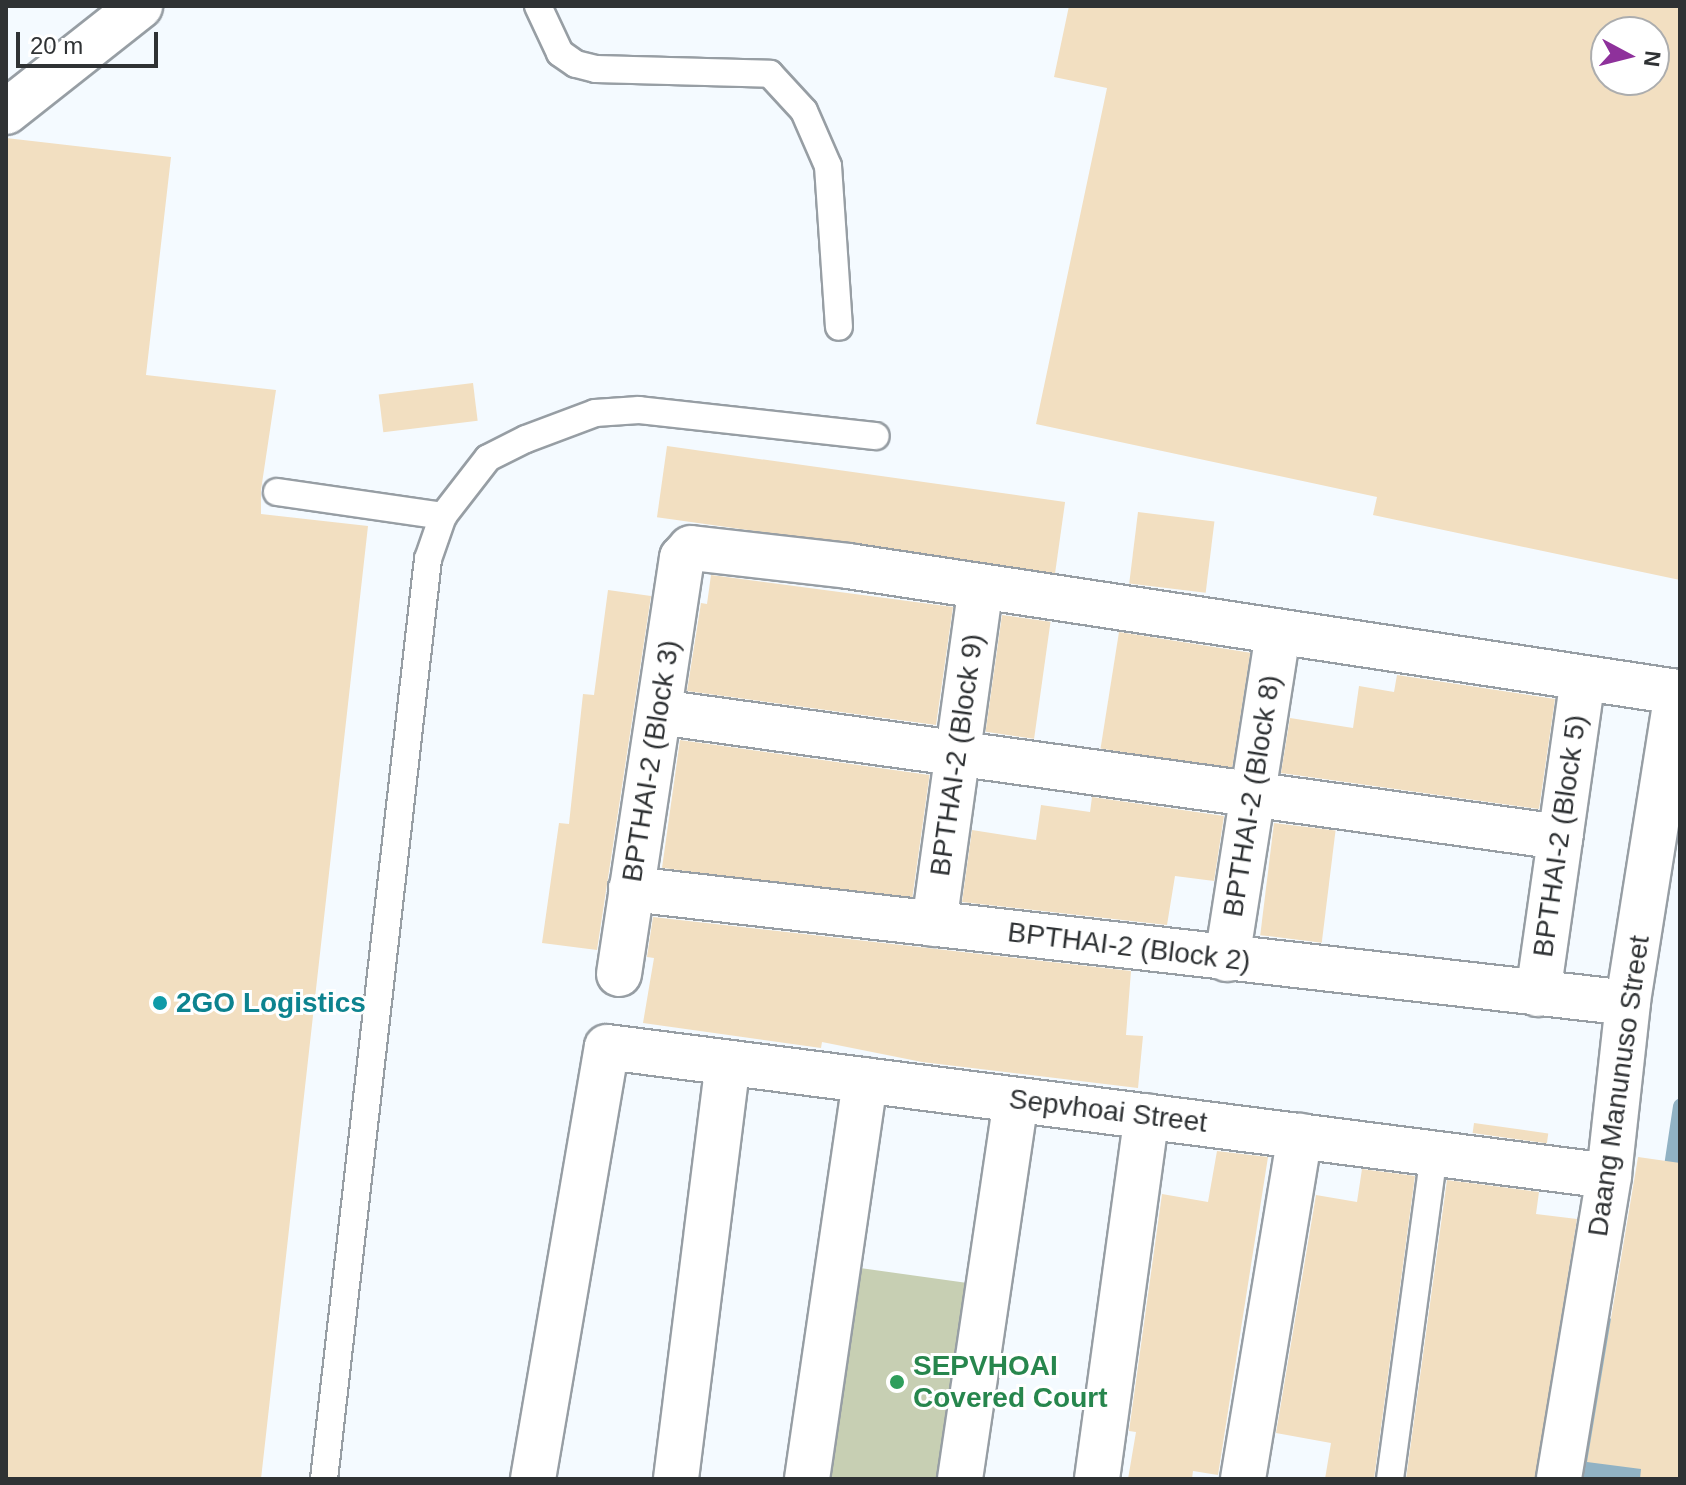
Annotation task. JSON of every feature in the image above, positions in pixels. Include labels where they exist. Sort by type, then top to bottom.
[{"type":"street","points":[[6,112],[140,6]]},
{"type":"street","name":"BPTHAI-2 (Block 3)","points":[[619,974],[682,558],[688,550],[731,551],[981,587]]},
{"type":"street","points":[[981,587],[1583,678],[1678,684]]},
{"type":"street","name":"BPTHAI-2 (Block 9)","points":[[934,924],[981,587]]},
{"type":"street","name":"BPTHAI-2 (Block 8)","points":[[1227,959],[1278,634]]},
{"type":"street","name":"BPTHAI-2 (Block 5)","points":[[1538,994],[1583,678]]},
{"type":"street","name":"Daang Manunuso Street","points":[[1559,1479],[1609,1176],[1628,1003],[1678,684]]},
{"type":"street","points":[[659,712],[1560,837]]},
{"type":"street","name":"BPTHAI-2 (Block 2)","points":[[631,889],[1628,1003]]},
{"type":"street","name":"Sepvhoai Street","points":[[533,1479],[607,1047],[1609,1176]]},
{"type":"street","points":[[676,1479],[728,1063]]},
{"type":"street","points":[[807,1479],[865,1080]]},
{"type":"street","points":[[960,1479],[1016,1100]]},
{"type":"street","points":[[1097,1479],[1147,1116]]},
{"type":"street","points":[[1243,1479],[1300,1136]]},
{"type":"lane","points":[[538,6],[560,53],[576,64],[596,69],[770,74],[804,111],[828,166],[839,327]]},
{"type":"lane","points":[[324,1479],[428,559],[443,516],[488,458],[526,439],[595,413],[639,410],[876,436]]},
{"type":"lane","points":[[277,492],[443,516]]},
{"type":"lane","points":[[1390,1479],[1434,1154]]},
{"type":"green space","name":"SEPVHOAI Covered Court","points":[[853,1267],[973,1284],[945,1479],[823,1479]]},
{"type":"building","points":[[1069,6],[1680,6],[1680,580],[1373,515],[1377,497],[1036,424],[1107,88],[1054,77]]},
{"type":"building","name":"2GO Logistics","points":[[6,138],[171,157],[146,375],[276,390],[261,490],[261,514],[368,526],[261,1479],[6,1479]]},
{"type":"building","points":[[473,383],[478,421],[383,432],[379,395]]},
{"type":"building","points":[[667,446],[1065,502],[1055,573],[657,517]]},
{"type":"building","points":[[1138,512],[1214,521],[1206,593],[1129,583]]},
{"type":"building","points":[[711,575],[953,607],[936,725],[687,691],[701,603],[707,604]]},
{"type":"building","points":[[608,590],[651,596],[597,950],[542,943],[559,823],[569,824],[583,694],[594,695]]},
{"type":"building","points":[[1002,615],[1051,622],[1034,739],[986,732]]},
{"type":"building","points":[[1119,632],[1250,653],[1232,769],[1101,749]]},
{"type":"building","points":[[1397,675],[1555,699],[1539,809],[1281,773],[1290,718],[1353,728],[1359,686],[1394,692]]},
{"type":"building","points":[[680,740],[930,775],[912,903],[662,868]]},
{"type":"building","points":[[1092,797],[1224,816],[1214,881],[1175,876],[1167,925],[962,902],[972,830],[1036,840],[1041,805],[1090,812]]},
{"type":"building","points":[[1274,823],[1336,831],[1322,943],[1260,935]]},
{"type":"building","points":[[653,917],[1131,971],[1126,1035],[1143,1036],[1138,1088],[922,1062],[822,1042],[821,1048],[643,1023],[654,958],[647,957]]},
{"type":"building","points":[[1474,1123],[1548,1133],[1547,1143],[1473,1133]]},
{"type":"building","points":[[1217,1151],[1268,1157],[1218,1475],[1193,1471],[1192,1479],[1128,1479],[1136,1432],[1129,1431],[1162,1194],[1208,1202]]},
{"type":"building","points":[[1638,1157],[1680,1163],[1680,1479],[1640,1479],[1641,1469],[1587,1462]]},
{"type":"building","points":[[1362,1169],[1415,1176],[1374,1479],[1325,1479],[1331,1443],[1276,1433],[1316,1195],[1357,1202]]},
{"type":"building","points":[[1447,1180],[1539,1192],[1536,1214],[1577,1219],[1535,1479],[1406,1479]]},
{"type":"waterway","points":[[1669,1180],[1680,1106]]},
{"type":"waterway","points":[[1620,1479],[1641,1349]]},
{"type":"place","name":"2GO Logistics","points":[[160,1003]]},
{"type":"place","name":"SEPVHOAI Covered Court","points":[[897,1382]]}]
